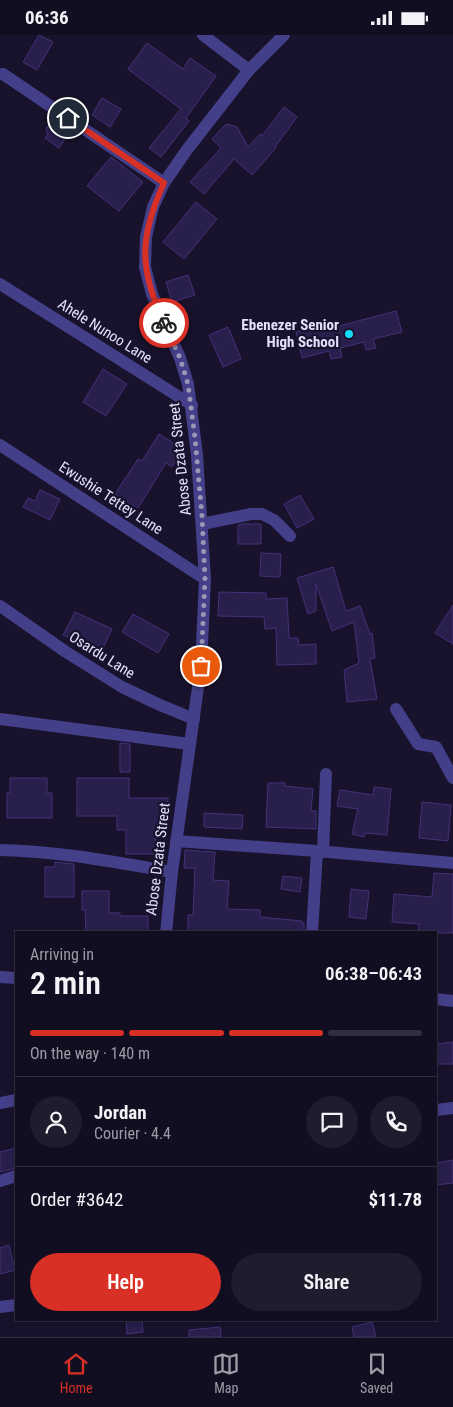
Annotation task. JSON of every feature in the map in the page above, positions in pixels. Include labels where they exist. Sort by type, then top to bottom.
[{"type":"street","points":[[203,35],[249,71]]},
{"type":"street","name":"Abose Dzata Street","points":[[166,931],[172,871],[201,666],[205,579],[192,405],[180,358],[152,294],[145,267],[146,237],[153,207],[164,183],[186,151],[249,71],[284,35]]},
{"type":"street","points":[[3,75],[164,183]]},
{"type":"street","name":"Ahele Nunoo Lane","points":[[0,284],[192,405]]},
{"type":"street","name":"Ewushie Tettey Lane","points":[[0,445],[205,579]]},
{"type":"street","points":[[202,524],[251,515],[262,515],[274,520],[290,536]]},
{"type":"street","name":"Osardu Lane","points":[[0,607],[122,687],[194,719]]},
{"type":"street","points":[[396,709],[418,744],[436,747],[453,778]]},
{"type":"street","points":[[0,719],[189,744]]},
{"type":"street","points":[[312,931],[326,774]]},
{"type":"street","points":[[176,841],[453,863]]},
{"type":"street","points":[[0,850],[37,851],[104,859],[172,871]]},
{"type":"street","points":[[0,977],[15,977]]},
{"type":"street","points":[[437,999],[453,1001]]},
{"type":"street","points":[[0,1103],[15,1100]]},
{"type":"street","points":[[437,1110],[453,1107]]},
{"type":"street","points":[[0,1181],[15,1176]]},
{"type":"street","points":[[0,1307],[15,1305]]},
{"type":"building","points":[[39,35],[53,42],[37,70],[23,62]]},
{"type":"building","points":[[147,43],[183,69],[190,58],[216,76],[186,118],[189,121],[161,157],[149,148],[181,109],[128,69]]},
{"type":"building","points":[[102,98],[121,109],[110,127],[92,115]]},
{"type":"building","points":[[284,107],[297,117],[276,148],[252,175],[234,159],[204,194],[190,182],[221,148],[212,139],[226,124],[237,127],[248,147],[260,134],[262,136]]},
{"type":"building","points":[[51,121],[69,133],[59,148],[45,138],[48,134],[46,129]]},
{"type":"building","points":[[111,157],[143,182],[119,211],[87,186]]},
{"type":"building","points":[[196,202],[217,219],[184,259],[163,242]]},
{"type":"building","points":[[188,275],[195,295],[172,302],[166,282]]},
{"type":"building","points":[[396,311],[402,332],[373,339],[376,348],[366,350],[364,342],[340,348],[342,357],[331,359],[329,351],[302,358],[296,332],[315,327],[316,332]]},
{"type":"building","points":[[228,327],[241,359],[223,367],[209,335]]},
{"type":"building","points":[[103,369],[127,384],[106,416],[83,402]]},
{"type":"building","points":[[159,434],[183,449],[172,467],[166,463],[138,508],[115,494],[138,459],[142,461]]},
{"type":"building","points":[[40,490],[60,499],[50,520],[23,507],[28,498],[35,501]]},
{"type":"building","points":[[300,495],[314,519],[297,528],[284,504]]},
{"type":"building","points":[[261,524],[261,544],[238,544],[238,525]]},
{"type":"building","points":[[261,553],[281,554],[280,577],[260,576]]},
{"type":"building","points":[[333,567],[346,611],[360,606],[370,634],[372,633],[375,658],[370,659],[377,699],[347,702],[344,670],[359,663],[354,622],[332,631],[316,584],[316,611],[308,614],[297,578]]},
{"type":"building","points":[[219,592],[266,593],[266,599],[287,598],[289,638],[298,638],[299,645],[316,644],[316,664],[277,665],[276,628],[265,629],[264,617],[218,616]]},
{"type":"building","points":[[453,605],[453,644],[435,633]]},
{"type":"building","points":[[75,612],[112,629],[99,656],[80,647],[81,644],[63,635]]},
{"type":"building","points":[[133,614],[169,634],[158,653],[122,632]]},
{"type":"building","points":[[120,743],[130,744],[130,772],[120,772]]},
{"type":"building","points":[[10,778],[47,778],[47,793],[52,793],[52,818],[7,818],[7,793],[10,793]]},
{"type":"building","points":[[77,778],[129,778],[129,798],[168,798],[168,826],[156,825],[155,854],[126,854],[126,830],[117,830],[117,816],[77,816]]},
{"type":"building","points":[[268,783],[285,783],[285,786],[313,789],[311,811],[316,811],[316,829],[266,827]]},
{"type":"building","points":[[374,787],[391,789],[387,835],[365,833],[364,837],[352,834],[358,809],[337,806],[340,790],[373,795]]},
{"type":"building","points":[[422,802],[451,805],[448,841],[419,838]]},
{"type":"building","points":[[204,813],[243,815],[242,829],[204,827]]},
{"type":"building","points":[[185,850],[215,852],[213,880],[229,881],[227,909],[260,910],[260,917],[302,921],[301,923],[304,923],[304,931],[188,931],[188,915],[193,915],[195,868],[184,868]]},
{"type":"building","points":[[55,862],[74,864],[74,897],[45,897],[45,867],[55,867]]},
{"type":"building","points":[[434,873],[453,874],[453,933],[418,931],[419,924],[392,922],[394,894],[432,897]]},
{"type":"building","points":[[283,876],[302,878],[300,892],[281,889]]},
{"type":"building","points":[[351,889],[369,891],[366,919],[349,917]]},
{"type":"building","points":[[82,891],[109,891],[109,913],[120,913],[120,916],[148,916],[148,931],[86,931],[85,910],[82,910]]},
{"type":"building","points":[[453,1042],[453,1064],[437,1064],[437,1044]]},
{"type":"building","points":[[15,1148],[15,1168],[0,1172],[0,1152]]},
{"type":"building","points":[[453,1160],[453,1183],[437,1185],[437,1163]]},
{"type":"building","points":[[9,1245],[15,1270],[0,1274],[0,1248]]},
{"type":"building","points":[[126,1321],[142,1321],[143,1332],[127,1334]]},
{"type":"building","points":[[372,1322],[376,1337],[354,1337],[352,1327]]},
{"type":"building","points":[[220,1327],[221,1337],[189,1337],[189,1330]]},
{"type":"way so far","points":[[164,323],[180,358],[192,405],[202,516],[205,579],[201,666]]},
{"type":"place","name":"Ebenezer Senior High School","points":[[349,334]]},
{"type":"route","points":[[68,118],[164,183],[153,207],[146,237],[145,267],[152,294],[164,323]]}]
